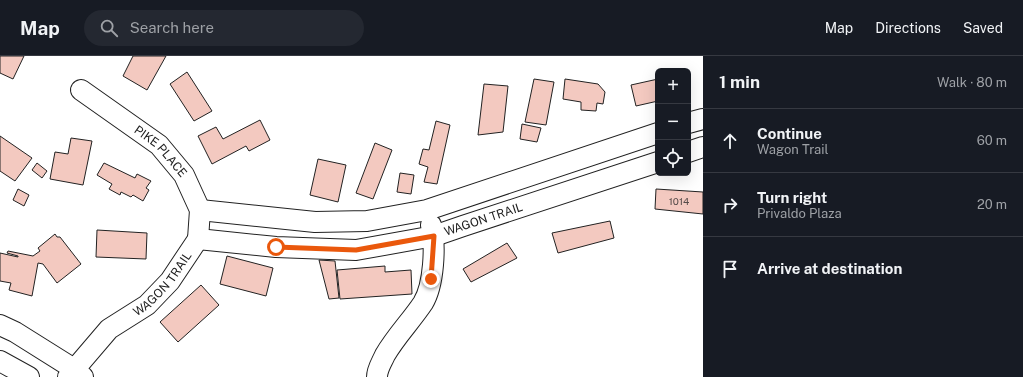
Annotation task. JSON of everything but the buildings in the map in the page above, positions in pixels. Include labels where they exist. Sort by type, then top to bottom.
[{"type":"street","name":"PIKE PLACE","points":[[81,90],[159,145],[184,175],[200,210],[198,239]]},
{"type":"street","points":[[691,122],[703,119]]},
{"type":"street","points":[[200,210],[322,222],[367,221],[427,210],[655,134]]},
{"type":"street","points":[[691,151],[703,147]]},
{"type":"street","name":"WAGON TRAIL","points":[[75,374],[109,329],[147,304],[170,281],[198,239],[276,247],[356,250],[434,236],[655,163]]},
{"type":"street","points":[[377,377],[377,371],[390,346],[423,301],[431,279],[434,236],[427,210]]},
{"type":"street","points":[[0,325],[15,332],[75,374]]},
{"type":"street","points":[[0,361],[29,377]]},
{"type":"route","points":[[276,247],[356,250],[434,236],[431,279]]}]
